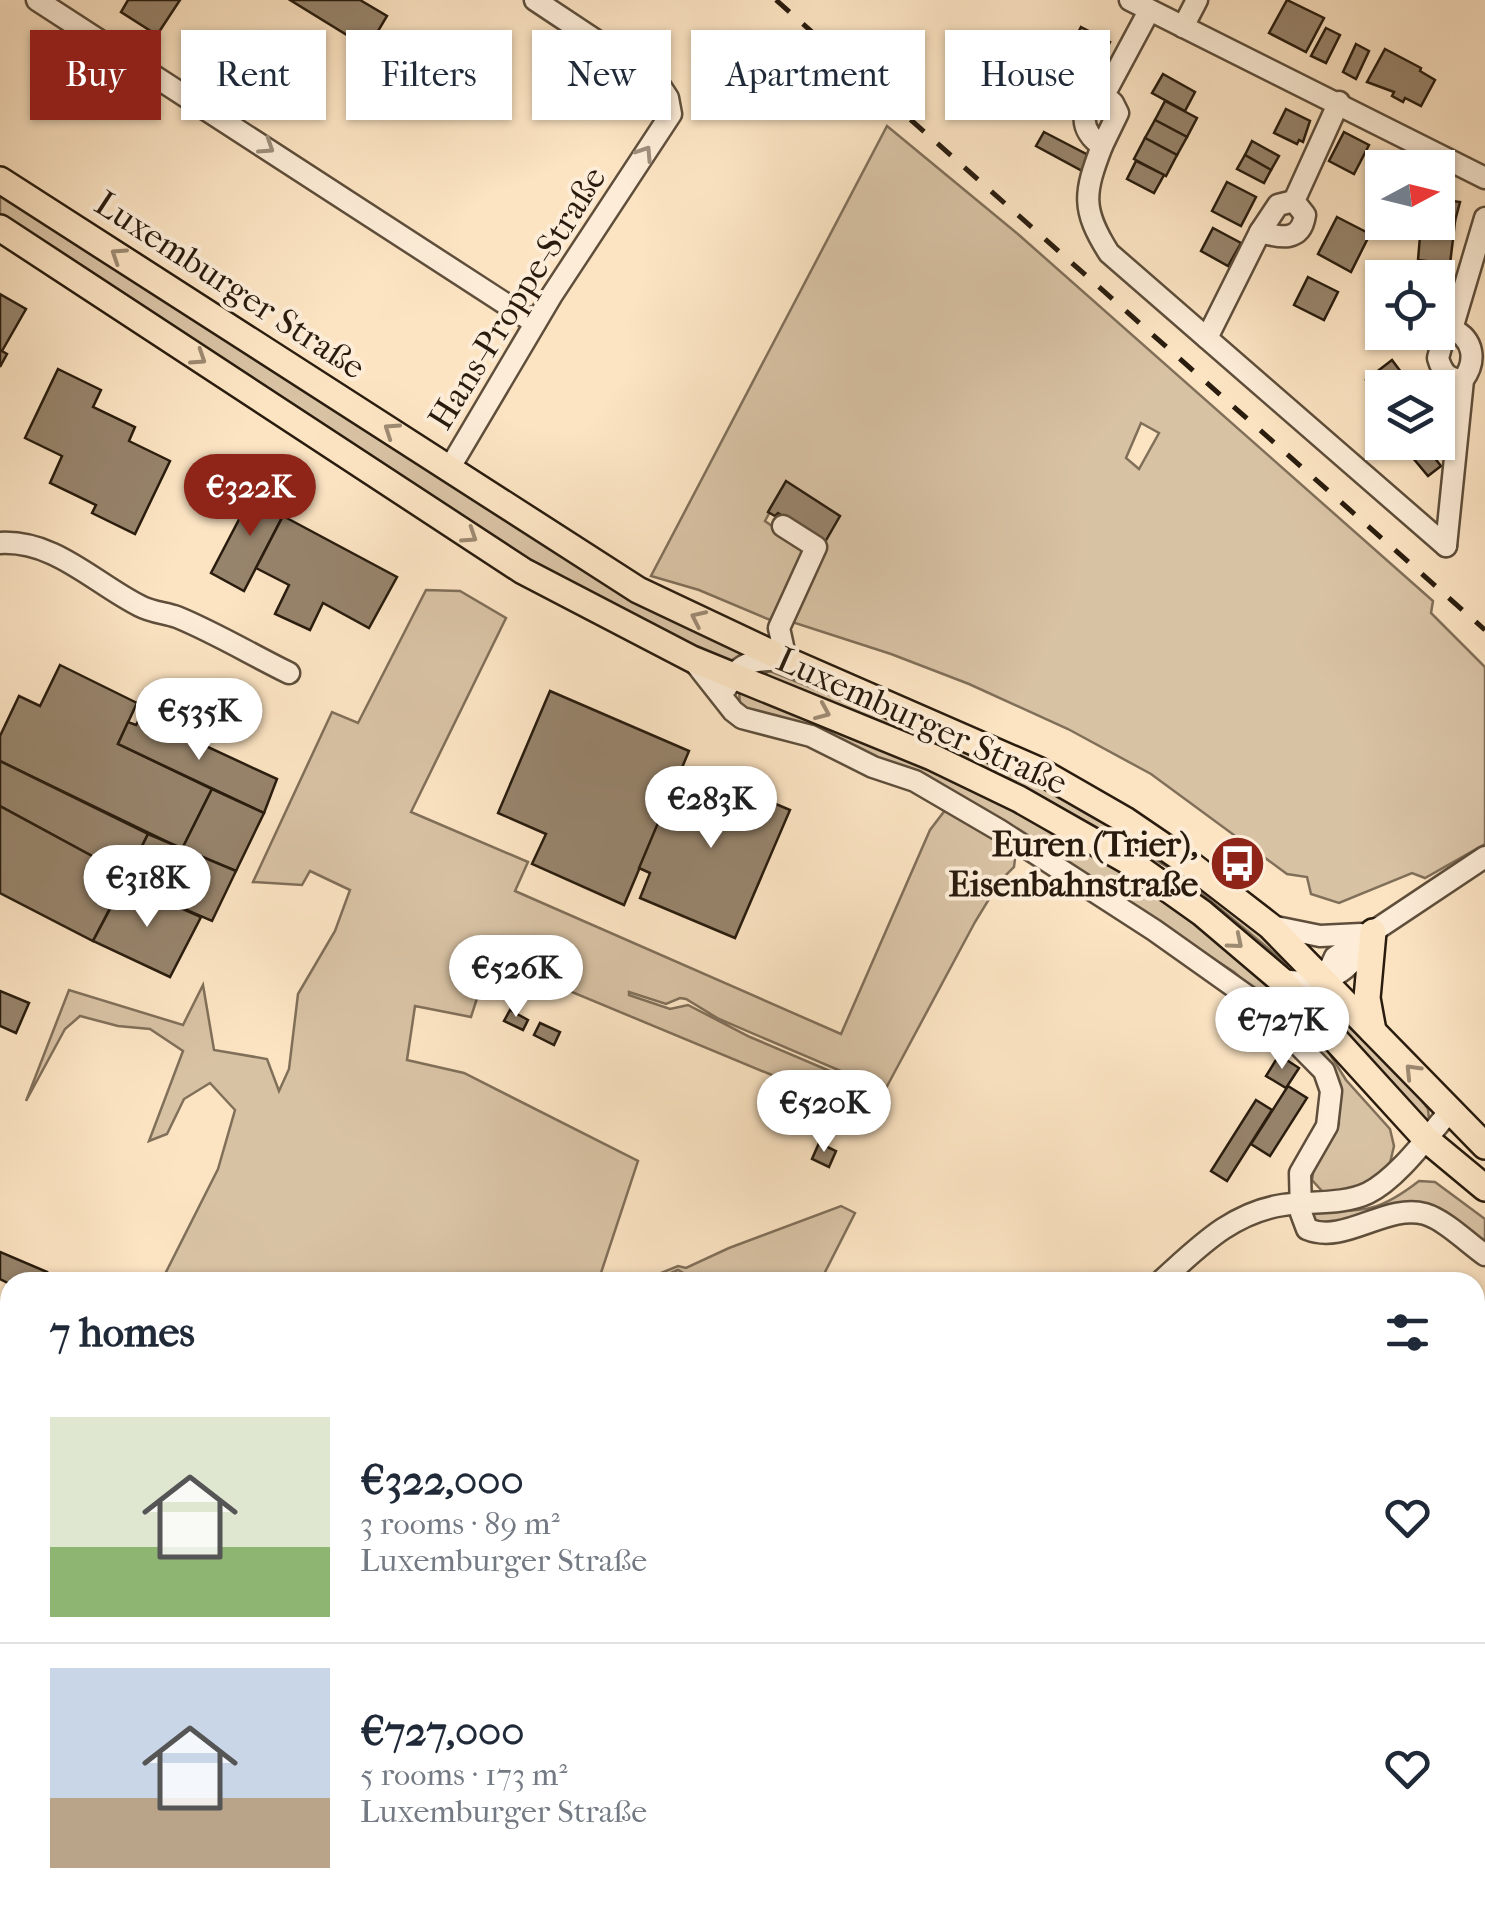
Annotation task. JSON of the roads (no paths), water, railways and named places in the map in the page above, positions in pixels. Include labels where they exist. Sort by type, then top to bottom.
[{"type":"main road","name":"Luxemburger Straße","points":[[0,180],[638,590],[786,660],[1038,770],[1125,820],[1191,864],[1270,926],[1485,1146]]},
{"type":"main road","name":"Luxemburger Straße","points":[[0,228],[522,571],[692,660],[932,757],[1050,816],[1133,864],[1202,913],[1282,980],[1426,1139],[1485,1188]]},
{"type":"main road","points":[[1372,932],[1367,998],[1373,1031]]},
{"type":"street","points":[[37,0],[535,322]]},
{"type":"street","name":"Hans-Proppe-Straße","points":[[450,469],[535,322],[671,114],[668,98],[657,81],[535,0]]},
{"type":"street","points":[[1130,0],[1485,178]]},
{"type":"street","points":[[1183,27],[1197,0]]},
{"type":"street","points":[[1149,11],[1104,95],[1118,113],[1086,188],[1097,234],[1109,253],[1132,274],[1446,546],[1462,380],[1471,362],[1470,346],[1455,330]]},
{"type":"street","points":[[1294,202],[1340,102]]},
{"type":"street","points":[[1208,338],[1270,211],[1278,204],[1294,202]]},
{"type":"street","points":[[1260,232],[1281,238],[1297,234],[1304,226],[1305,215],[1294,202]]},
{"type":"street","points":[[1455,319],[1485,218]]},
{"type":"street","points":[[1440,350],[1438,358],[1446,374],[1462,380]]},
{"type":"street","points":[[783,526],[816,548],[779,628],[786,660]]},
{"type":"street","points":[[0,542],[36,546],[89,572],[141,607],[177,617],[289,674]]},
{"type":"street","name":"Luxemburger Straße","points":[[692,660],[733,712],[751,722],[812,736],[873,766],[915,780],[1168,939],[1256,1003],[1324,1071],[1331,1091],[1328,1126],[1300,1173],[1300,1203]]},
{"type":"street","name":"Luxemburger Straße","points":[[728,703],[726,693],[732,674],[751,661],[786,660]]},
{"type":"street","points":[[1282,980],[1325,980],[1341,974],[1356,961],[1372,932],[1485,857]]},
{"type":"street","points":[[1270,926],[1320,936],[1372,932]]},
{"type":"street","points":[[1324,1027],[1325,980]]},
{"type":"street","points":[[1171,1272],[1221,1227],[1262,1209],[1368,1193],[1386,1181],[1450,1111]]},
{"type":"street","points":[[1300,1203],[1304,1224],[1312,1232],[1330,1233],[1405,1214],[1425,1214],[1485,1255]]},
{"type":"railway","points":[[776,0],[1485,630]]},
{"type":"place","name":"Euren (Trier), Eisenbahnstraße","points":[[1237,864]]}]
